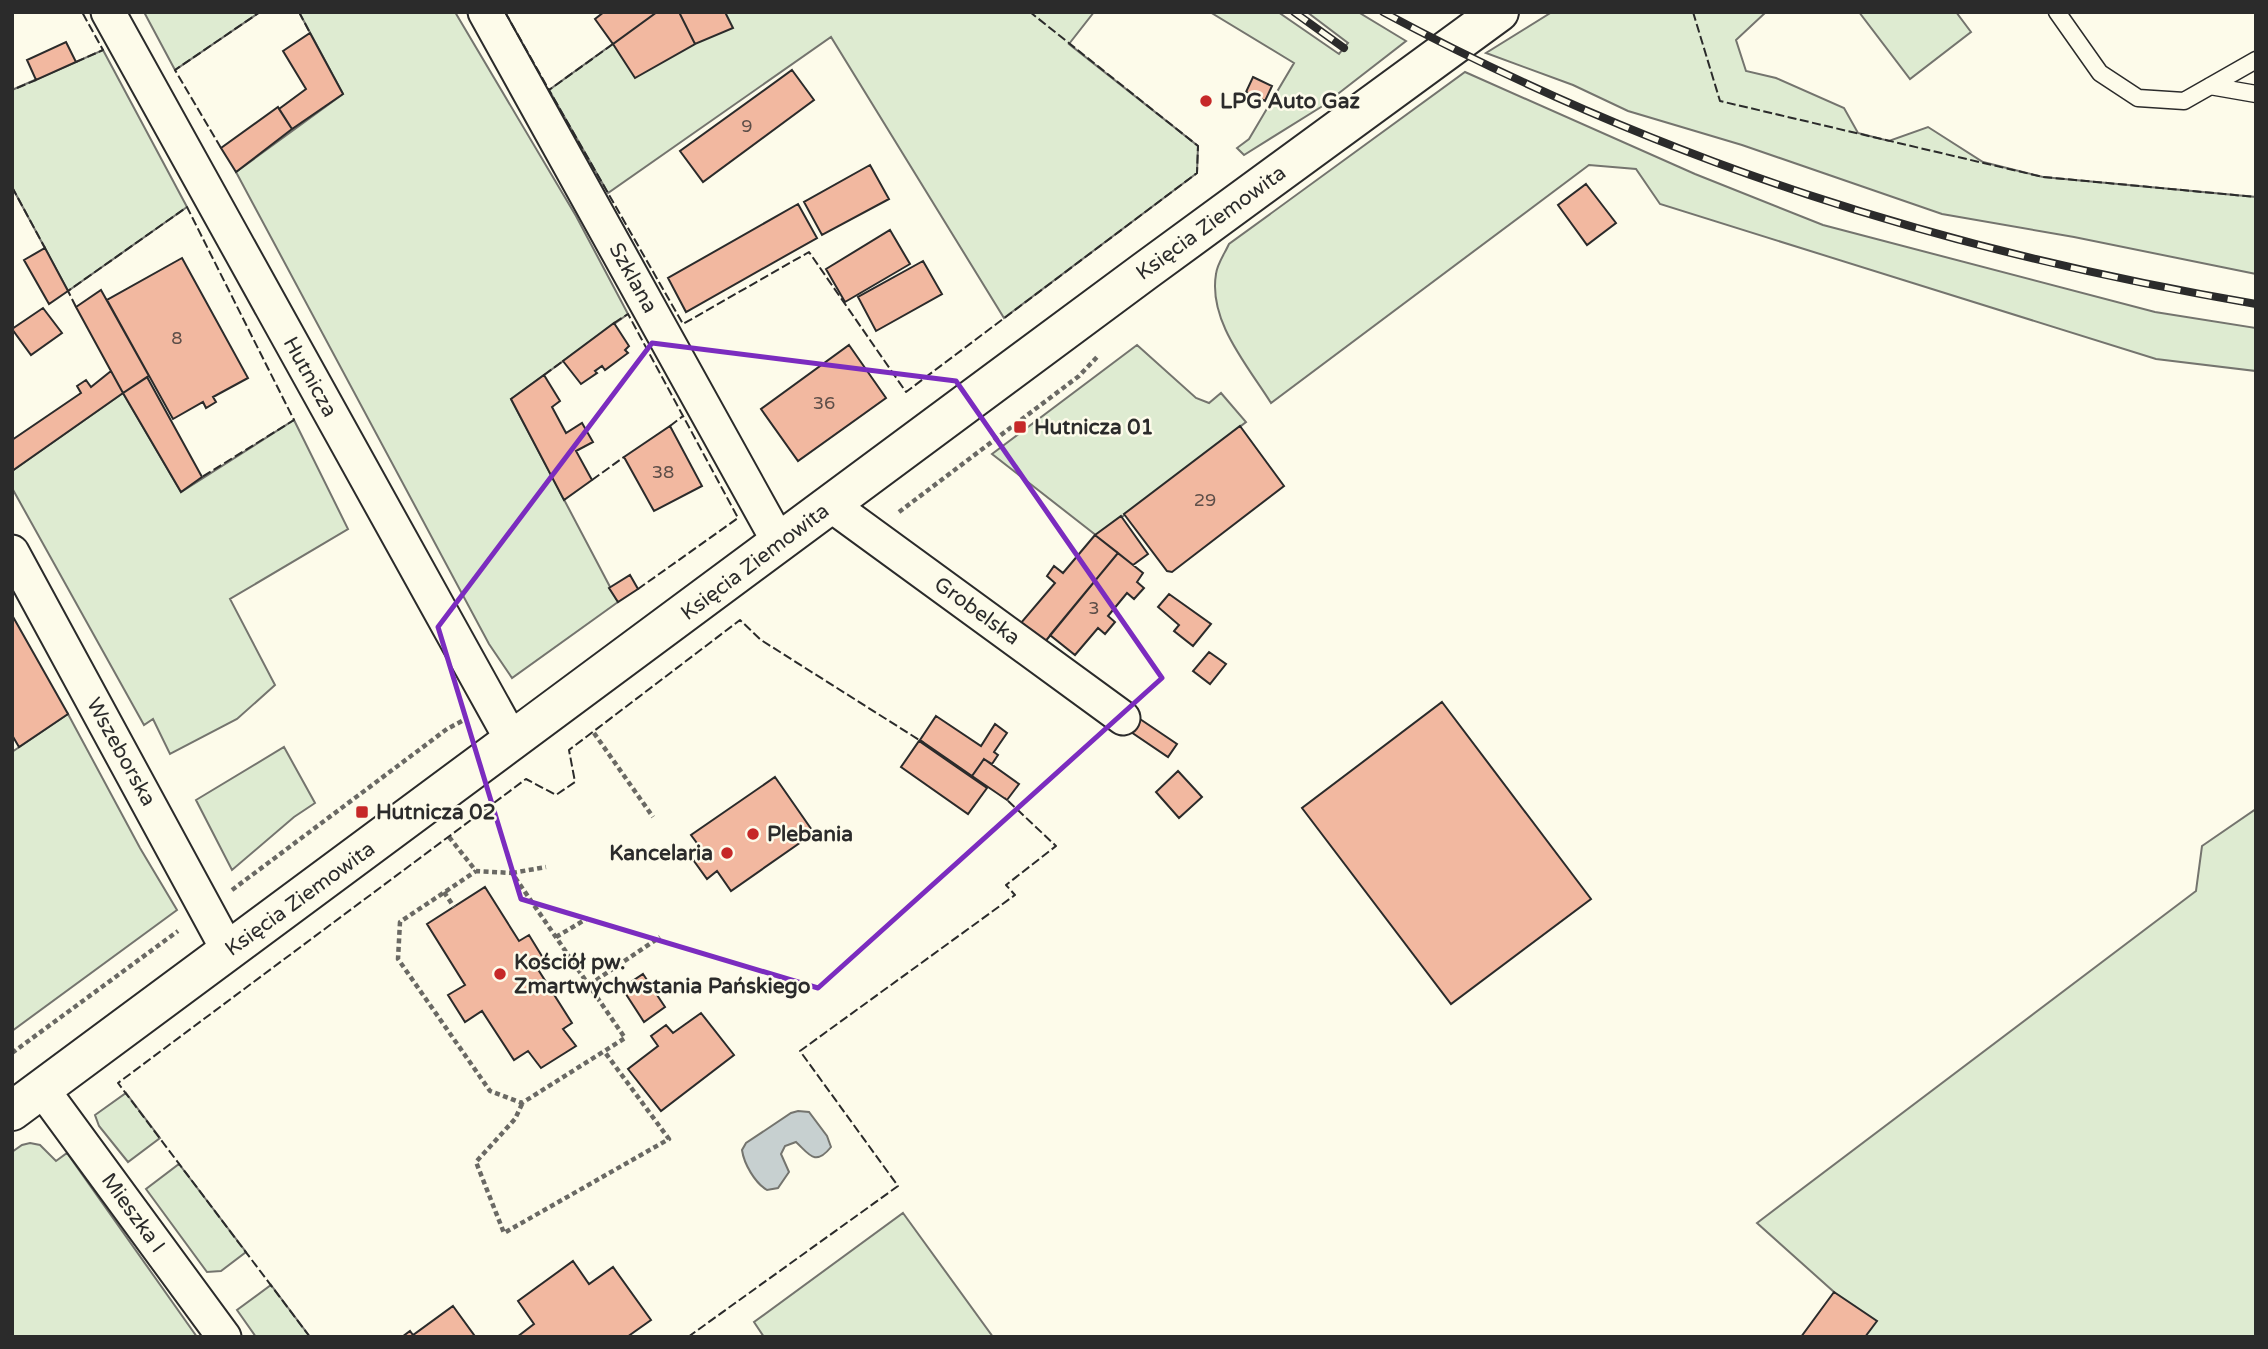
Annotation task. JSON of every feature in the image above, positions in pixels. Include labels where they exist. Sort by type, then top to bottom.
[{"type":"street","name":"Hutnicza","points":[[108,12],[513,742]]},
{"type":"street","name":"Szklana","points":[[485,12],[780,544]]},
{"type":"street","name":"Księcia Ziemowita","points":[[27,1100],[1499,12]]},
{"type":"street","name":"Grobelska","points":[[831,505],[1123,718]]},
{"type":"street","name":"Wszeborska","points":[[12,552],[229,952]]},
{"type":"street","name":"Mieszka I","points":[[27,1100],[224,1337]]},
{"type":"lane","points":[[2057,12],[2100,73],[2138,98],[2184,101],[2256,60]]},
{"type":"lane","points":[[2210,86],[2256,94]]},
{"type":"path","points":[[594,733],[653,817]]},
{"type":"path","points":[[449,837],[476,871]]},
{"type":"path","points":[[522,1103],[489,1091],[398,959],[400,922],[476,871],[512,873],[546,866]]},
{"type":"path","points":[[512,873],[625,1038],[604,1051],[522,1103],[515,1119],[476,1162],[504,1233],[668,1139],[604,1051]]},
{"type":"path","points":[[444,892],[454,906]]},
{"type":"path","points":[[556,937],[588,918]]},
{"type":"path","points":[[589,985],[660,937]]},
{"type":"highlighted area","points":[[652,343],[956,381],[1162,678],[818,988],[521,899],[438,627]]},
{"type":"green space","points":[[144,12],[260,12],[175,70]]},
{"type":"green space","points":[[299,12],[455,12],[576,216],[628,314],[511,399],[618,602],[512,678],[489,644],[236,172],[343,94]]},
{"type":"green space","points":[[657,12],[1094,12],[1069,44],[1198,146],[1197,173],[1004,318],[831,37],[608,193],[549,90]]},
{"type":"green space","points":[[1210,12],[1278,12],[1339,54],[1348,43],[1307,12],[1358,12],[1406,41],[1321,107],[1244,155],[1237,148],[1249,139],[1294,63]]},
{"type":"green space","points":[[1552,12],[1766,12],[1736,40],[1746,71],[1776,78],[1844,108],[1858,133],[1889,141],[1928,127],[1983,162],[2043,177],[2256,197],[2256,274],[2074,237],[1942,214],[1742,145],[1628,111],[1573,85],[1486,53]]},
{"type":"green space","points":[[1859,12],[1956,12],[1971,32],[1910,79]]},
{"type":"green space","points":[[103,50],[187,207],[68,291],[12,187],[12,90]]},
{"type":"green space","points":[[1465,72],[1695,174],[1823,225],[2155,312],[2256,328],[2256,371],[2156,359],[1660,204],[1636,169],[1589,165],[1271,403],[1241,358],[1218,309],[1216,274],[1229,244]]},
{"type":"green space","points":[[1137,345],[1196,398],[1209,403],[1221,393],[1246,422],[1097,536],[992,454]]},
{"type":"green space","points":[[123,393],[181,492],[294,420],[348,529],[230,599],[275,685],[237,719],[170,754],[153,719],[144,725],[12,488],[12,471]]},
{"type":"green space","points":[[68,714],[140,848],[177,910],[12,1031],[12,752]]},
{"type":"green space","points":[[284,747],[315,803],[294,817],[232,870],[196,800]]},
{"type":"green space","points":[[2256,809],[2256,1337],[1865,1337],[1834,1292],[1757,1223],[2196,891],[2202,846]]},
{"type":"green space","points":[[126,1093],[160,1138],[128,1162],[99,1126],[95,1115]]},
{"type":"green space","points":[[30,1143],[40,1145],[56,1161],[67,1153],[197,1337],[12,1337],[12,1152]]},
{"type":"green space","points":[[179,1164],[246,1252],[221,1271],[207,1272],[146,1189]]},
{"type":"green space","points":[[903,1213],[993,1337],[764,1337],[754,1322]]},
{"type":"green space","points":[[271,1285],[310,1337],[256,1337],[237,1310]]},
{"type":"shaded area","points":[[798,1111],[809,1112],[827,1136],[831,1147],[816,1157],[796,1142],[785,1146],[781,1154],[789,1172],[778,1188],[767,1190],[751,1173],[742,1150],[746,1143]]},
{"type":"building","points":[[604,12],[657,12],[613,44],[595,19]]},
{"type":"building","points":[[657,12],[679,12],[695,44],[635,78],[613,44]]},
{"type":"building","points":[[679,12],[725,12],[733,28],[695,44]]},
{"type":"building","points":[[310,33],[343,94],[292,129],[279,109],[306,89],[283,51]]},
{"type":"building","points":[[66,42],[76,62],[36,80],[27,60]]},
{"type":"building","points":[[792,70],[814,100],[703,182],[680,151]]},
{"type":"building","points":[[1253,77],[1272,86],[1265,101],[1246,92]]},
{"type":"building","points":[[278,107],[292,129],[236,172],[221,148]]},
{"type":"building","points":[[870,165],[889,199],[822,235],[804,202]]},
{"type":"building","points":[[1586,184],[1616,223],[1587,245],[1558,205]]},
{"type":"building","points":[[798,204],[817,238],[686,312],[668,278]]},
{"type":"building","points":[[890,230],[910,264],[845,302],[826,269]]},
{"type":"building","points":[[45,248],[68,291],[49,304],[24,260]]},
{"type":"building","points":[[182,258],[248,378],[213,397],[216,402],[206,408],[203,402],[173,419],[107,300]]},
{"type":"building","points":[[923,261],[942,294],[876,331],[858,297]]},
{"type":"building","points":[[101,290],[149,376],[123,393],[76,307]]},
{"type":"building","points":[[43,308],[62,333],[31,355],[12,329]]},
{"type":"building","points":[[614,323],[629,346],[625,350],[628,353],[605,370],[602,366],[581,384],[563,361]]},
{"type":"building","points":[[849,345],[886,398],[798,461],[761,409]]},
{"type":"building","points":[[111,371],[123,393],[12,471],[12,440],[81,393],[77,386],[86,380],[91,387]]},
{"type":"building","points":[[544,375],[560,401],[552,407],[566,433],[582,423],[593,442],[576,451],[592,480],[564,500],[511,399]]},
{"type":"building","points":[[147,377],[202,477],[181,492],[123,393]]},
{"type":"building","points":[[670,426],[702,486],[654,511],[624,457]]},
{"type":"building","points":[[1240,426],[1284,486],[1172,572],[1167,571],[1124,514]]},
{"type":"building","points":[[1121,516],[1148,554],[1133,565],[1095,535]]},
{"type":"building","points":[[1095,535],[1118,553],[1044,643],[1020,624],[1055,583],[1047,576],[1054,566],[1063,573]]},
{"type":"building","points":[[1118,553],[1143,573],[1137,582],[1144,588],[1134,599],[1127,593],[1108,616],[1115,622],[1105,634],[1098,628],[1075,655],[1050,635]]},
{"type":"building","points":[[630,575],[638,589],[618,602],[609,588]]},
{"type":"building","points":[[1169,594],[1211,624],[1193,646],[1174,631],[1179,625],[1158,607]]},
{"type":"building","points":[[12,615],[68,714],[19,747],[12,735]]},
{"type":"building","points":[[1209,652],[1226,664],[1210,684],[1193,671]]},
{"type":"building","points":[[1442,702],[1591,899],[1451,1004],[1302,808]]},
{"type":"building","points":[[936,716],[981,746],[995,724],[1007,733],[994,752],[998,755],[992,764],[984,759],[972,776],[920,740]]},
{"type":"building","points":[[1137,717],[1177,744],[1168,757],[1128,730]]},
{"type":"building","points":[[919,741],[987,788],[968,814],[901,767]]},
{"type":"building","points":[[984,759],[1019,784],[1007,800],[972,776]]},
{"type":"building","points":[[1178,771],[1202,797],[1179,818],[1156,792]]},
{"type":"building","name":"Plebania","points":[[775,777],[814,833],[731,891],[717,871],[707,879],[694,861],[705,854],[691,835]]},
{"type":"building","name":"Kościół pw. Zmartwychwstania Pańskiego","points":[[485,887],[519,941],[529,935],[543,958],[534,963],[572,1023],[563,1029],[576,1046],[541,1068],[528,1051],[514,1060],[482,1011],[465,1022],[448,995],[465,985],[427,924]]},
{"type":"building","points":[[643,974],[665,1007],[644,1022],[622,988]]},
{"type":"building","points":[[701,1013],[734,1055],[661,1111],[628,1069],[658,1046],[651,1036],[666,1025],[673,1033]]},
{"type":"building","points":[[573,1261],[589,1284],[613,1267],[651,1320],[627,1337],[517,1337],[534,1324],[518,1301]]},
{"type":"building","points":[[1834,1292],[1877,1321],[1865,1337],[1801,1337]]},
{"type":"building","points":[[453,1306],[474,1335],[472,1337],[402,1337],[410,1331],[413,1335]]},
{"type":"railway","points":[[1294,12],[1344,48]]},
{"type":"railway","points":[[1383,12],[1488,65],[1593,113],[1700,156],[1807,194],[1916,228],[2027,257],[2256,304]]},
{"type":"fence","points":[[76,62],[103,50],[82,12]]},
{"type":"fence","points":[[221,148],[175,70],[260,12]]},
{"type":"fence","points":[[299,12],[310,33]]},
{"type":"fence","points":[[505,12],[549,90]]},
{"type":"fence","points":[[613,44],[549,90],[683,324],[809,252],[906,392],[1197,173],[1198,146],[1030,12]]},
{"type":"fence","points":[[1693,12],[1720,101],[2043,177],[2256,197]]},
{"type":"fence","points":[[17,88],[36,80]]},
{"type":"fence","points":[[12,187],[45,248]]},
{"type":"fence","points":[[76,307],[68,291],[187,207],[294,420],[202,477]]},
{"type":"fence","points":[[614,323],[628,314],[738,518],[638,589]]},
{"type":"fence","points":[[544,375],[563,361]]},
{"type":"fence","points":[[670,426],[683,416]]},
{"type":"fence","points":[[592,480],[624,457]]},
{"type":"fence","points":[[310,1337],[118,1083],[526,779],[556,795],[575,782],[569,750],[740,620],[761,640],[924,743]]},
{"type":"fence","points":[[688,1337],[898,1186],[800,1051],[1015,895],[1006,885],[1056,846],[1005,798]]},
{"type":"place","name":"LPG Auto Gaz","points":[[1206,101]]},
{"type":"place","name":"Hutnicza 01","points":[[1020,427]]},
{"type":"place","name":"Hutnicza 02","points":[[362,812]]},
{"type":"place","name":"Plebania","points":[[753,834]]},
{"type":"place","name":"Kancelaria","points":[[727,853]]},
{"type":"place","name":"Kościół pw. Zmartwychwstania Pańskiego","points":[[500,974]]}]
